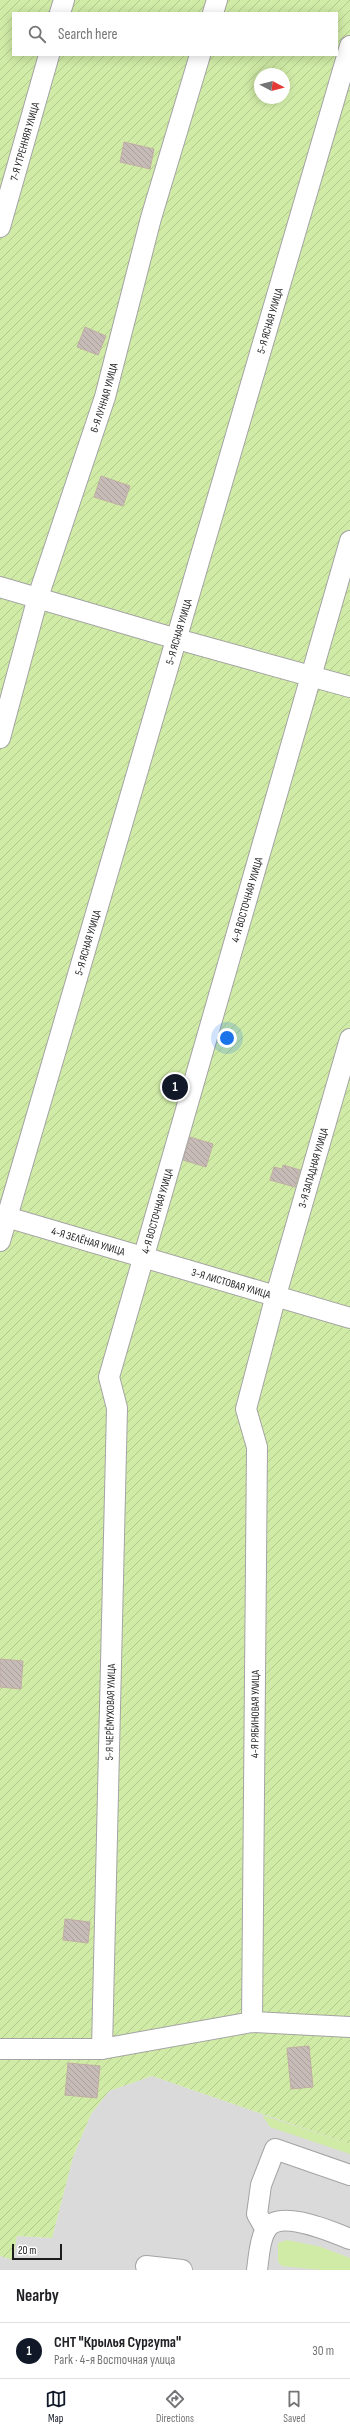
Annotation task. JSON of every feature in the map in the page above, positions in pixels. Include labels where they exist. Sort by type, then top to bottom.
[{"type":"street","points":[[60,12],[64,0]]},
{"type":"street","points":[[213,12],[217,0]]},
{"type":"street","name":"5-Я ЯСНАЯ УЛИЦА","points":[[0,1241],[3,1216],[177,639],[350,46]]},
{"type":"street","name":"7-Я УТРЕННЯЯ УЛИЦА","points":[[0,227],[49,56]]},
{"type":"street","name":"6-Я ЛУННАЯ УЛИЦА","points":[[0,738],[38,597],[105,397],[151,218],[200,56]]},
{"type":"street","name":"4-Я ВОСТОЧНАЯ УЛИЦА","points":[[144,1259],[350,541]]},
{"type":"street","points":[[0,587],[177,639],[350,687]]},
{"type":"street","name":"3-Я ЗАПАДНАЯ УЛИЦА","points":[[276,1295],[350,1039]]},
{"type":"street","name":"4-Я ЗЕЛЁНАЯ УЛИЦА","points":[[3,1216],[144,1259]]},
{"type":"street","name":"3-Я ЛИСТОВАЯ УЛИЦА","points":[[144,1259],[276,1295],[246,1409]]},
{"type":"street","name":"5-Я ЧЕРЁМУХОВАЯ УЛИЦА","points":[[102,2049],[117,1408],[109,1377],[144,1259]]},
{"type":"street","points":[[276,1295],[350,1318]]},
{"type":"street","name":"4-Я РЯБИНОВАЯ УЛИЦА","points":[[246,1409],[257,1447],[252,2022]]},
{"type":"street","points":[[0,2049],[102,2049],[252,2022],[350,2027]]},
{"type":"street","points":[[266,2230],[257,2214],[261,2185],[275,2149],[350,2174]]},
{"type":"street","points":[[257,2270],[260,2246],[266,2230],[274,2222],[286,2220],[322,2228],[350,2239]]},
{"type":"street","points":[[146,2266],[182,2270]]},
{"type":"shaded area","points":[[152,2076],[350,2144],[350,2270],[0,2270],[0,2256],[13,2259],[17,2236],[52,2238],[73,2157],[91,2114],[109,2091]]},
{"type":"green space","points":[[0,0],[350,0],[350,2144],[152,2076],[109,2091],[91,2114],[73,2157],[52,2238],[17,2236],[13,2260],[0,2256]]},
{"type":"green space","points":[[262,2115],[350,2144],[350,2154],[270,2127]]},
{"type":"green space","points":[[287,2240],[321,2247],[350,2258],[350,2270],[321,2270],[282,2266],[278,2262],[278,2243]]},
{"type":"building","points":[[124,142],[154,149],[150,169],[120,162]]},
{"type":"building","points":[[85,327],[106,336],[98,355],[77,347]]},
{"type":"building","points":[[101,476],[130,486],[123,506],[94,497]]},
{"type":"building","points":[[190,1137],[213,1144],[206,1167],[183,1160]]},
{"type":"building","points":[[283,1165],[300,1170],[295,1187],[270,1180],[274,1167],[282,1169]]},
{"type":"building","points":[[0,1659],[23,1661],[21,1689],[0,1687]]},
{"type":"building","points":[[65,1919],[90,1922],[88,1943],[63,1940]]},
{"type":"building","points":[[309,2046],[313,2087],[291,2089],[287,2048]]},
{"type":"building","points":[[68,2063],[100,2066],[97,2098],[65,2095]]},
{"type":"place","name":"CНТ \"Крылья Сургута\"","points":[[175,1087]]}]
